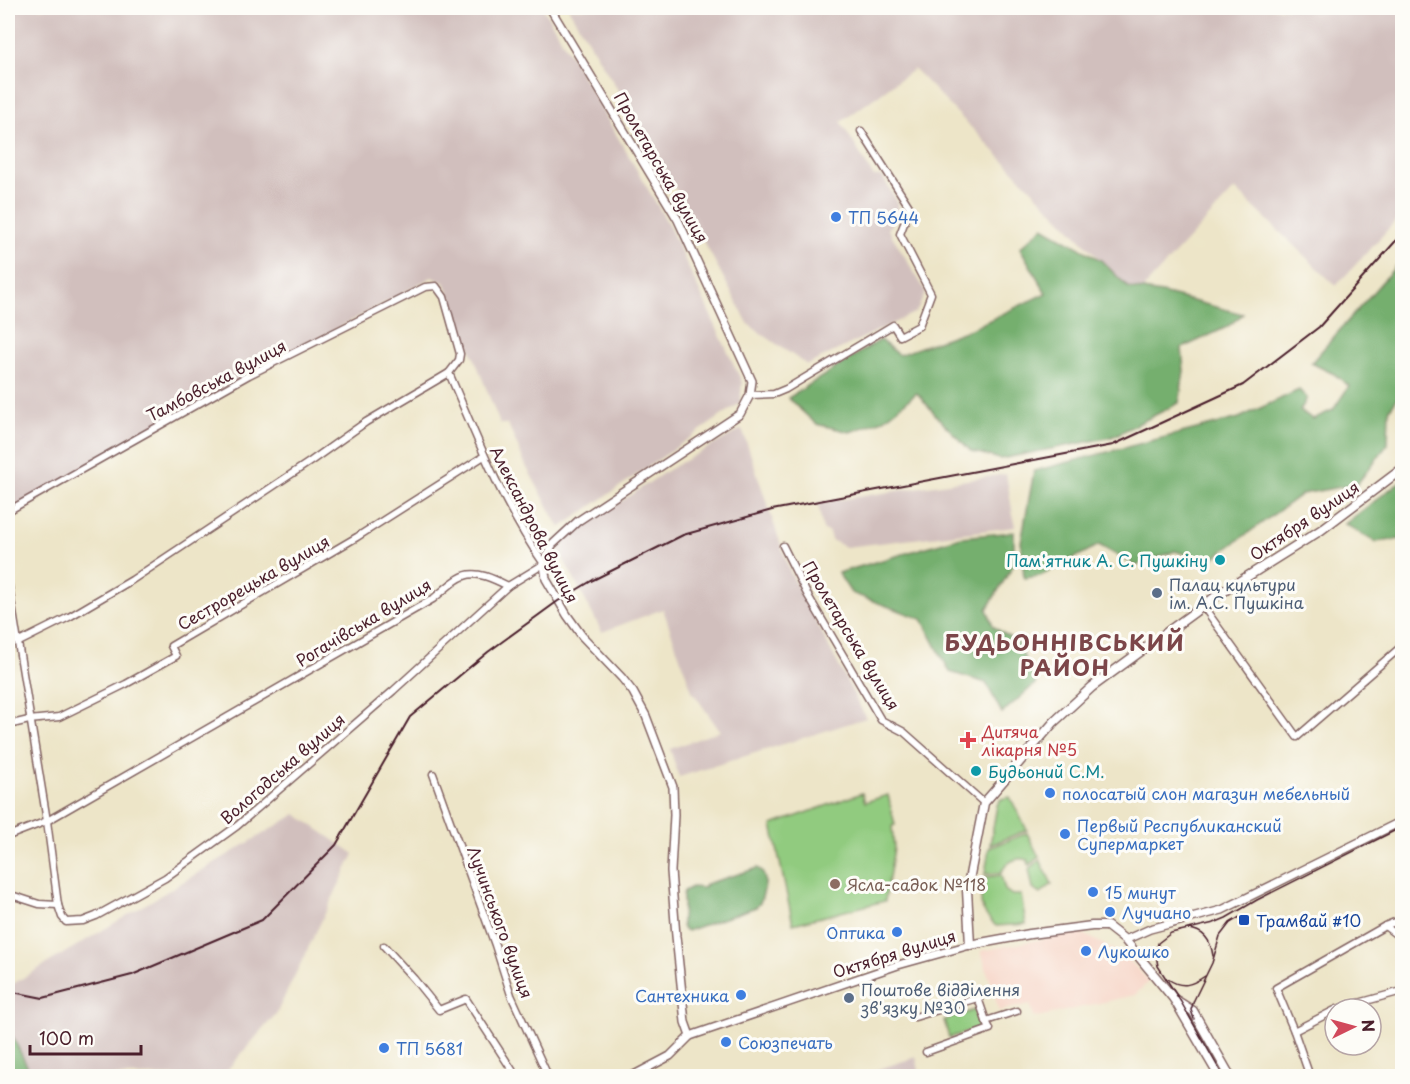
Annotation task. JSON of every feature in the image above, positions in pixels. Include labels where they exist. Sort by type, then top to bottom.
[{"type":"main road","name":"Октября вулиця","points":[[970,945],[967,890],[984,803],[1063,712],[1092,687],[1203,606],[1321,530],[1402,469]]},
{"type":"main road","points":[[970,945],[1030,934],[1092,926],[1107,927],[1125,940],[1174,999],[1219,1077]]},
{"type":"main road","points":[[1174,999],[1193,1011],[1230,1077]]},
{"type":"street","name":"Пролетарська вулиця","points":[[550,8],[678,220],[752,381],[750,396]]},
{"type":"street","points":[[508,586],[544,564],[552,545],[578,522],[740,414],[750,396],[774,394],[786,389],[893,325],[900,336],[919,326],[931,294],[900,234],[910,208],[861,131]]},
{"type":"street","name":"Тамбовська вулиця","points":[[8,511],[249,375],[425,287],[436,286],[441,290],[454,329],[460,354],[459,360],[449,373]]},
{"type":"street","points":[[8,640],[19,642],[69,617],[132,580],[366,422],[449,373]]},
{"type":"street","name":"Александрова вулиця","points":[[449,373],[484,456],[526,538],[544,564],[546,579],[582,636],[633,692],[646,716],[673,787],[671,871],[685,1022],[690,1036]]},
{"type":"street","name":"Сестрорецька вулиця","points":[[8,725],[59,717],[176,656],[171,646],[357,537],[484,456]]},
{"type":"street","name":"Пролетарська вулиця","points":[[783,546],[807,594],[881,720],[904,732],[984,803]]},
{"type":"street","name":"Рогачівська вулиця","points":[[8,836],[47,821],[424,604],[463,576],[471,573],[486,575],[508,586]]},
{"type":"street","points":[[8,581],[47,821],[58,905],[39,904],[8,894]]},
{"type":"street","name":"Вологодська вулиця","points":[[58,905],[66,922],[83,921],[165,878],[237,826],[508,586]]},
{"type":"street","points":[[1203,606],[1297,737],[1402,646]]},
{"type":"street","name":"Лучинського вулиця","points":[[433,774],[511,995],[548,1077]]},
{"type":"street","points":[[1125,940],[1150,929],[1222,910],[1402,821]]},
{"type":"street","points":[[1307,1077],[1308,1071],[1276,988],[1385,926],[1402,919]]},
{"type":"street","points":[[1385,926],[1402,939]]},
{"type":"street","name":"Октября вулиця","points":[[632,1077],[670,1056],[690,1036],[898,965],[970,945]]},
{"type":"street","points":[[384,946],[439,1010],[466,999],[516,1077]]},
{"type":"street","points":[[1381,997],[1402,991]]},
{"type":"street","points":[[915,1017],[978,998],[990,1029],[926,1052]]},
{"type":"street","points":[[986,1020],[1017,1011]]},
{"type":"street","points":[[1294,1031],[1323,1016]]},
{"type":"shaded area","points":[[8,8],[543,8],[667,222],[742,382],[740,403],[560,528],[526,466],[508,424],[500,424],[445,283],[432,277],[8,511]]},
{"type":"shaded area","points":[[568,8],[1402,8],[1402,214],[1336,286],[1235,189],[1136,296],[914,69],[841,122],[874,177],[882,176],[897,202],[898,216],[888,229],[926,292],[916,312],[807,365],[749,325],[655,151]]},
{"type":"shaded area","points":[[742,429],[790,572],[866,718],[679,777],[670,749],[720,731],[692,691],[663,609],[602,632],[556,545],[668,470]]},
{"type":"shaded area","points":[[1006,474],[1015,527],[846,547],[831,540],[829,532],[823,530],[818,503]]},
{"type":"shaded area","points":[[296,814],[354,854],[276,1014],[222,1076],[8,1076],[8,987]]},
{"type":"shaded area","points":[[1080,932],[1125,956],[1149,981],[1135,995],[1034,1018],[1030,1004],[999,1011],[981,951]]},
{"type":"shaded area","points":[[916,1057],[919,1070],[915,1076],[857,1076]]},
{"type":"green space","points":[[1043,227],[1101,260],[1129,288],[1162,293],[1243,314],[1227,327],[1182,348],[1184,371],[1179,403],[1112,437],[1000,459],[971,451],[917,393],[883,420],[850,432],[816,424],[788,398],[880,340],[899,355],[971,329],[1046,293],[1020,248]]},
{"type":"green space","points":[[1402,259],[1402,392],[1389,410],[1388,444],[1357,484],[1302,494],[1208,562],[1175,551],[1136,566],[1099,545],[1040,576],[1024,578],[1021,542],[1034,471],[1239,418],[1299,390],[1307,398],[1300,411],[1313,419],[1333,410],[1349,386],[1334,374],[1311,363]]},
{"type":"green space","points":[[1402,480],[1402,539],[1375,542],[1345,524]]},
{"type":"green space","points":[[1014,532],[1014,564],[987,609],[993,626],[1018,643],[1036,683],[1002,713],[986,683],[950,672],[922,619],[851,593],[838,573],[961,537]]},
{"type":"green space","points":[[862,793],[865,802],[888,795],[895,825],[892,826],[894,848],[885,901],[793,924],[772,825]]},
{"type":"green space","points":[[1010,797],[1027,830],[990,845],[997,805],[1001,799]]},
{"type":"green space","points":[[1027,833],[1039,857],[1029,865],[1028,860],[1016,859],[1001,873],[985,874],[989,848]]},
{"type":"green space","points":[[1040,860],[1052,884],[1040,894],[1033,889],[1029,869]]},
{"type":"green space","points":[[758,868],[764,876],[765,884],[760,903],[756,907],[687,931],[683,929],[684,891],[692,887],[703,888],[706,884]]},
{"type":"green space","points":[[1001,875],[1005,890],[1012,895],[1021,895],[1026,924],[996,926],[982,909],[981,898],[985,877]]},
{"type":"green space","points":[[975,1010],[979,1028],[949,1038],[944,1020]]},
{"type":"green space","points":[[8,1027],[32,1076],[8,1076]]},
{"type":"tram line","points":[[1223,1076],[1158,966],[1156,955],[1158,943],[1171,933],[1226,918],[1402,827]]},
{"type":"tram line","points":[[1194,1019],[1191,1010],[1194,1000],[1212,963],[1220,936],[1230,923],[1240,917]]},
{"type":"tram line","points":[[1188,929],[1206,937],[1213,956]]},
{"type":"tram line","points":[[1168,979],[1187,985],[1205,976]]},
{"type":"railway","points":[[8,991],[43,998],[132,975],[262,920],[336,845],[410,717],[488,652],[558,601],[593,580],[683,535],[772,510],[1113,445],[1243,385],[1319,327],[1402,234]]},
{"type":"place","name":"ТП 5644","points":[[836,217]]},
{"type":"place","name":"Пам'ятник А. С. Пушкіну","points":[[1220,560]]},
{"type":"place","name":"Палац культури ім. А.С. Пушкіна","points":[[1157,593]]},
{"type":"place","name":"Дитяча лікарня №5","points":[[968,740]]},
{"type":"place","name":"Будьоний С.М.","points":[[976,771]]},
{"type":"place","name":"полосатый слон магазин мебельный","points":[[1050,793]]},
{"type":"place","name":"Первый Республиканский Супермаркет","points":[[1065,834]]},
{"type":"place","name":"Ясла-садок №118","points":[[835,884]]},
{"type":"place","name":"15 минут","points":[[1093,892]]},
{"type":"place","name":"Лучиано","points":[[1110,912]]},
{"type":"place","name":"Трамвай #10","points":[[1244,920]]},
{"type":"place","name":"Оптика","points":[[897,932]]},
{"type":"place","name":"Лукошко","points":[[1086,951]]},
{"type":"place","name":"Сантехника","points":[[741,995]]},
{"type":"place","name":"Поштове відділення зв'язку №30","points":[[849,998]]},
{"type":"place","name":"Союзпечать","points":[[726,1042]]},
{"type":"place","name":"ТП 5681","points":[[384,1048]]},
{"type":"district","name":"БУДЬОННІВСЬКИЙ РАЙОН","points":[[1065,654]]}]
